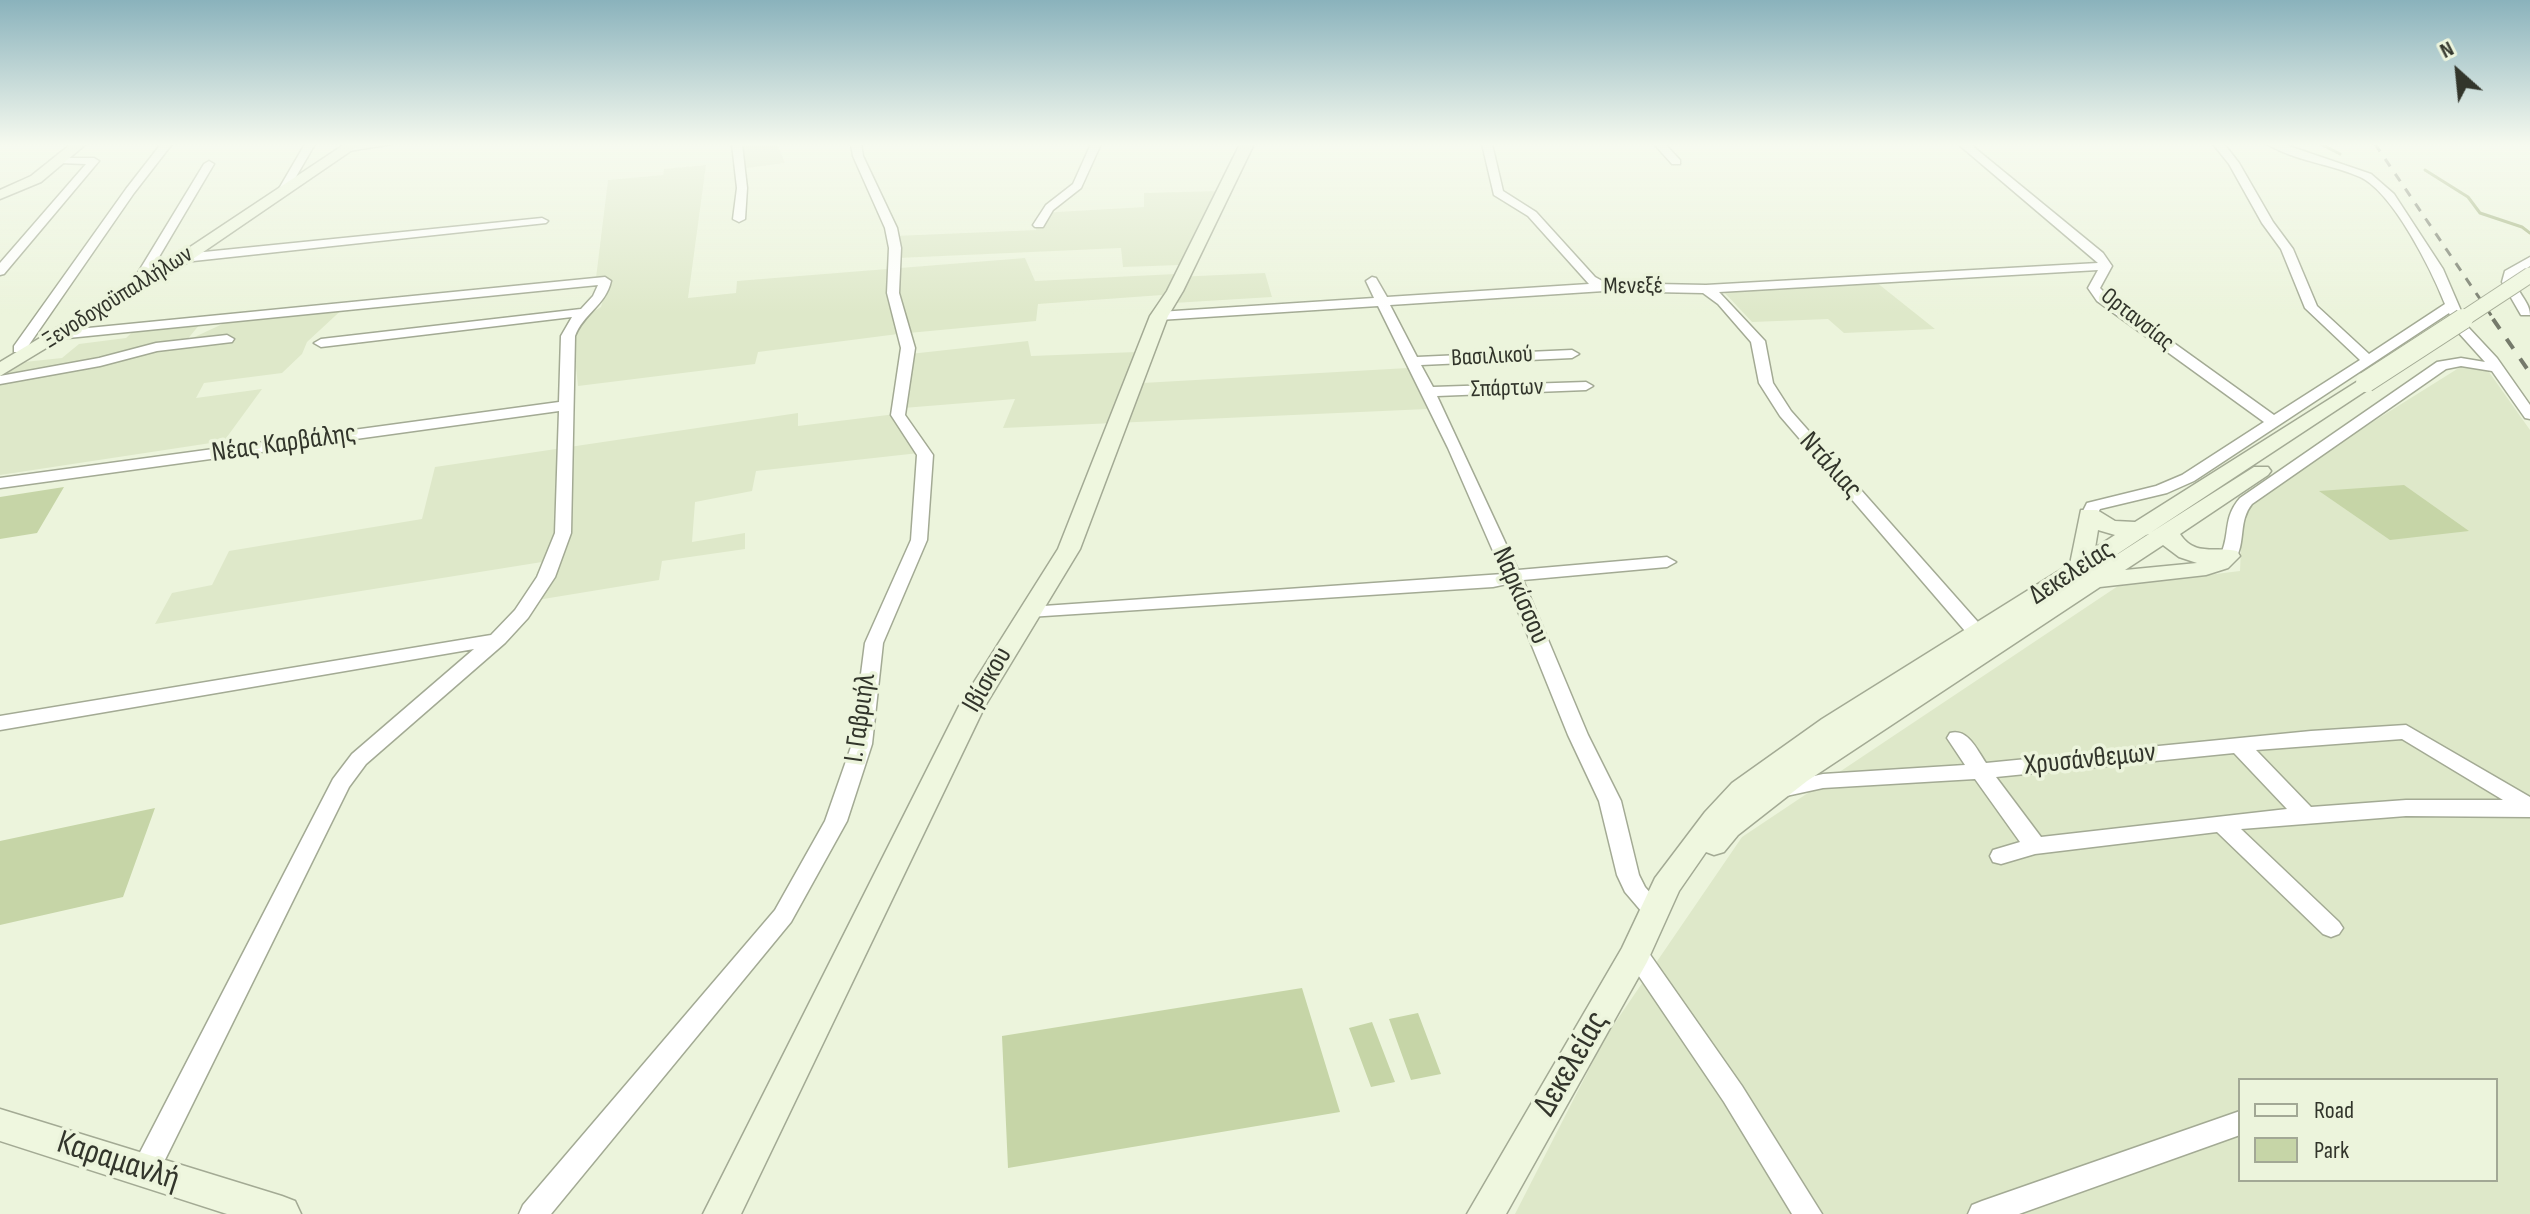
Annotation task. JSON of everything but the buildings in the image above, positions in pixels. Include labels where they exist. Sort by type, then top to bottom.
[{"type":"main road","name":"Ξενοδοχοϋπαλλήλων","points":[[0,370],[184,258],[269,201]]},
{"type":"main road","name":"Ιβίσκου","points":[[722,1214],[972,706],[1069,549],[1159,316],[1218,201]]},
{"type":"main road","name":"Δεκελείας","points":[[1486,1214],[1636,953],[1666,886],[1715,819],[1742,790],[1831,725],[1978,634],[2168,532],[2530,275]]},
{"type":"main road","name":"Δεκελείας","points":[[1656,913],[1678,892],[1728,828],[1774,791],[2087,575],[2142,529],[2530,292]]},
{"type":"main road","points":[[0,355],[54,338]]},
{"type":"main road","points":[[2142,529],[2110,528],[2089,515],[2087,575],[2192,571],[2221,564],[2229,556]]},
{"type":"main road","points":[[2168,532],[2174,545],[2192,555],[2211,559],[2229,556]]},
{"type":"main road","name":"Καραμανλή","points":[[0,1125],[282,1214]]},
{"type":"street","points":[[0,271],[60,201]]},
{"type":"street","points":[[19,349],[123,201]]},
{"type":"street","points":[[134,289],[187,201]]},
{"type":"street","points":[[739,219],[741,201]]},
{"type":"street","name":"Ι. Γαβριήλ","points":[[533,1214],[783,916],[808,877],[851,783],[867,717],[874,643],[919,540],[925,455],[898,415],[908,348],[893,293],[895,248],[891,228],[878,201]]},
{"type":"street","points":[[1039,225],[1046,207],[1056,201]]},
{"type":"street","points":[[1510,201],[1532,214],[1591,280],[1604,287]]},
{"type":"street","name":"Ορτανσίας","points":[[2033,201],[2080,239],[2106,266],[2094,288],[2102,298],[2274,422]]},
{"type":"street","points":[[2255,201],[2287,249],[2311,308],[2368,360]]},
{"type":"street","points":[[2393,201],[2437,269],[2462,328],[2497,368],[2530,415]]},
{"type":"street","points":[[184,258],[542,221]]},
{"type":"street","points":[[2529,313],[2511,291],[2509,274],[2530,261]]},
{"type":"street","name":"Μενεξέ","points":[[1159,316],[1604,287],[1706,289],[2106,266]]},
{"type":"street","points":[[54,338],[605,281],[599,300],[573,320],[568,336],[563,533],[546,577],[522,614],[498,639],[359,759],[340,784],[145,1171]]},
{"type":"street","name":"Ναρκίσσου","points":[[1372,281],[1456,448],[1610,801],[1628,875],[1636,892],[1656,913]]},
{"type":"street","name":"Ντάλιας","points":[[1706,289],[1723,301],[1758,341],[1766,383],[1785,413],[1978,634]]},
{"type":"street","points":[[2511,291],[2530,292]]},
{"type":"street","points":[[2089,515],[2093,506],[2175,485],[2451,306]]},
{"type":"street","points":[[321,343],[585,312]]},
{"type":"street","points":[[2229,556],[2232,551],[2233,519],[2243,503],[2448,362],[2466,349],[2472,338]]},
{"type":"street","points":[[0,380],[100,362],[156,347],[227,339]]},
{"type":"street","name":"Βασιλικού","points":[[1412,361],[1572,354]]},
{"type":"street","points":[[2448,362],[2497,368]]},
{"type":"street","name":"Σπάρτων","points":[[1427,392],[1586,386]]},
{"type":"street","name":"Νέας Καρβάλης","points":[[0,483],[568,405]]},
{"type":"street","points":[[1029,612],[1493,582],[1511,577],[1667,562]]},
{"type":"street","points":[[0,723],[498,639]]},
{"type":"street","name":"Χρυσάνθεμων","points":[[1774,791],[1823,781],[1980,771],[2406,732],[2530,808]]},
{"type":"street","points":[[1957,738],[2035,846]]},
{"type":"street","points":[[2239,745],[2307,816]]},
{"type":"street","points":[[2001,856],[2035,846],[2307,816],[2468,805],[2530,808]]},
{"type":"street","points":[[2223,825],[2331,928]]},
{"type":"street","points":[[1636,953],[1733,1094],[1808,1214]]},
{"type":"street","points":[[1982,1214],[2238,1124]]},
{"type":"shaded area","points":[[605,201],[701,201],[688,298],[736,293],[737,281],[1025,258],[1035,281],[1265,273],[1272,297],[1157,304],[1162,295],[1038,304],[1036,321],[758,352],[755,364],[578,386],[573,339],[577,321],[601,307],[608,281],[596,278]]},
{"type":"shaded area","points":[[1144,201],[1213,201],[1181,265],[1123,267],[1121,248],[898,258],[894,236],[1036,230],[1039,213],[1144,207]]},
{"type":"shaded area","points":[[1876,282],[1935,329],[1844,333],[1828,319],[1752,322],[1723,291]]},
{"type":"shaded area","points":[[348,304],[307,342],[302,354],[282,373],[204,383],[196,398],[262,389],[224,441],[0,475],[0,372],[15,363],[62,358],[79,344],[126,338],[140,325],[205,318],[186,341],[244,314]]},
{"type":"shaded area","points":[[1028,341],[1031,356],[1137,352],[1125,384],[1408,368],[1427,409],[1003,428],[1015,399],[903,408],[910,354]]},
{"type":"shaded area","points":[[2462,366],[2489,372],[2530,430],[2530,1214],[1515,1214],[1606,1036],[1742,837],[2118,586],[2240,571],[2243,503]]},
{"type":"shaded area","points":[[798,413],[798,426],[904,413],[907,423],[923,438],[928,452],[756,471],[752,491],[695,502],[692,542],[745,533],[745,549],[662,561],[659,580],[525,602],[542,562],[155,624],[172,593],[212,585],[229,551],[422,519],[435,467]]},
{"type":"green space","points":[[2404,485],[2469,531],[2390,540],[2319,491]]},
{"type":"green space","points":[[64,487],[37,533],[0,539],[0,497]]},
{"type":"green space","points":[[155,808],[123,897],[0,925],[0,841]]},
{"type":"green space","points":[[1302,988],[1340,1112],[1008,1168],[1002,1036]]},
{"type":"green space","points":[[1418,1013],[1441,1074],[1411,1080],[1389,1019]]},
{"type":"green space","points":[[1372,1022],[1395,1082],[1371,1087],[1349,1028]]},
{"type":"waterway","points":[[2471,201],[2480,213],[2522,227],[2530,233]]},
{"type":"railway","points":[[2413,201],[2495,321]]},
{"type":"railway","points":[[2493,319],[2530,373]]}]
